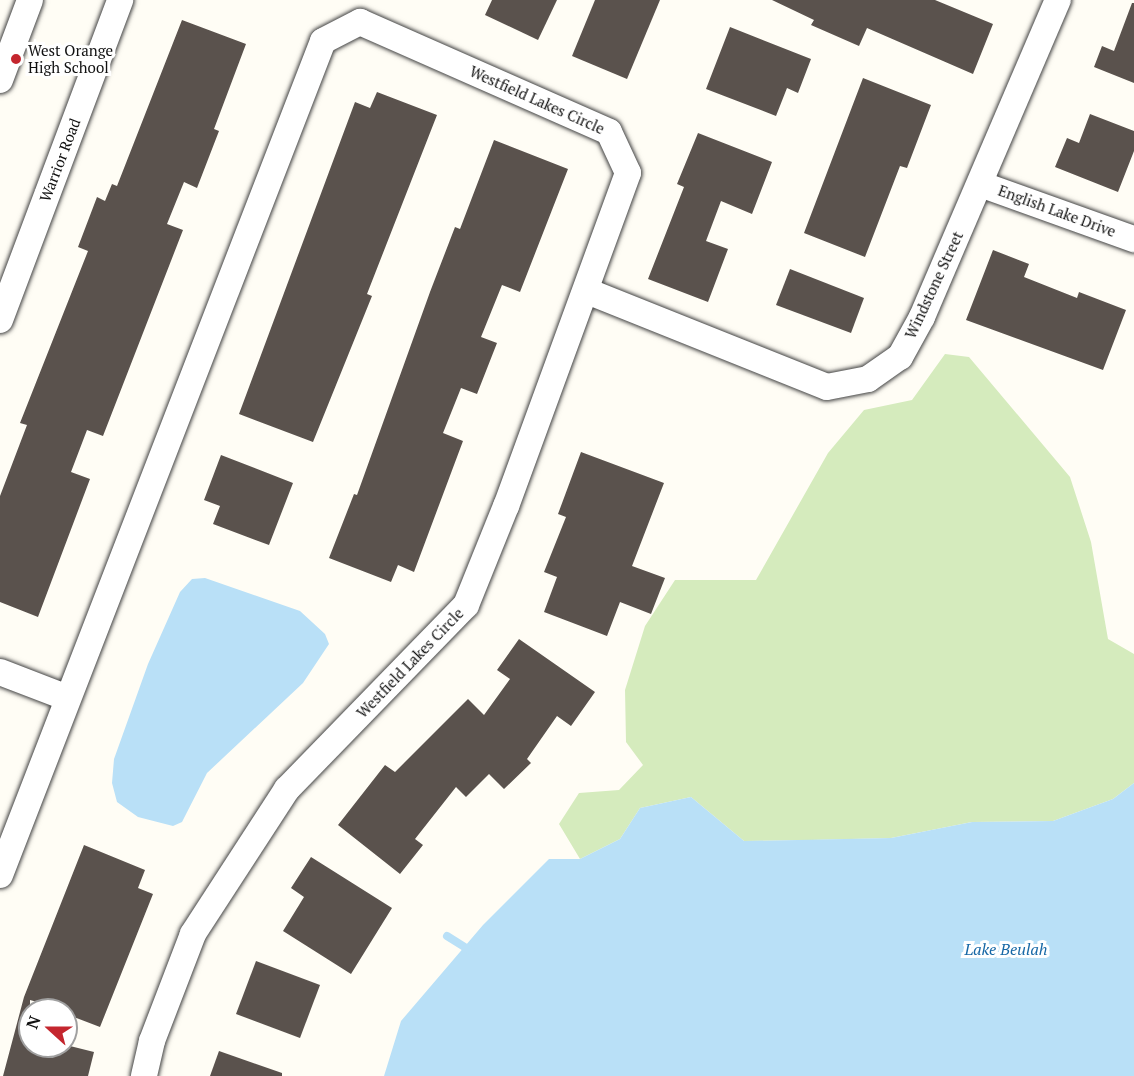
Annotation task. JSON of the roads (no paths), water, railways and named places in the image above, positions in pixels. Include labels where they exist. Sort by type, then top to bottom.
[{"type":"street","points":[[0,80],[30,0]]},
{"type":"street","name":"Warrior Road","points":[[0,320],[120,0]]},
{"type":"street","name":"Windstone Street","points":[[587,291],[827,387],[868,379],[900,357],[922,317],[1058,0]]},
{"type":"street","name":"Westfield Lakes Circle","points":[[0,874],[66,697],[323,41],[360,22],[609,132],[628,173],[587,291],[466,605],[287,789],[193,934],[152,1041],[144,1076]]},
{"type":"street","name":"English Lake Drive","points":[[980,184],[1134,239]]},
{"type":"street","points":[[0,672],[66,697]]},
{"type":"water","points":[[205,578],[300,611],[325,634],[329,644],[303,683],[207,773],[182,822],[173,826],[138,817],[117,802],[112,783],[114,759],[148,664],[180,592],[192,579]]},
{"type":"water","name":"Lake Beulah","points":[[1134,783],[1134,1076],[384,1076],[401,1021],[483,925],[549,859],[580,859],[620,839],[640,808],[691,797],[744,841],[891,838],[972,822],[1053,821],[1113,799]]},
{"type":"waterway","points":[[447,936],[471,951]]},
{"type":"place","name":"West Orange High School","points":[[16,59]]}]
